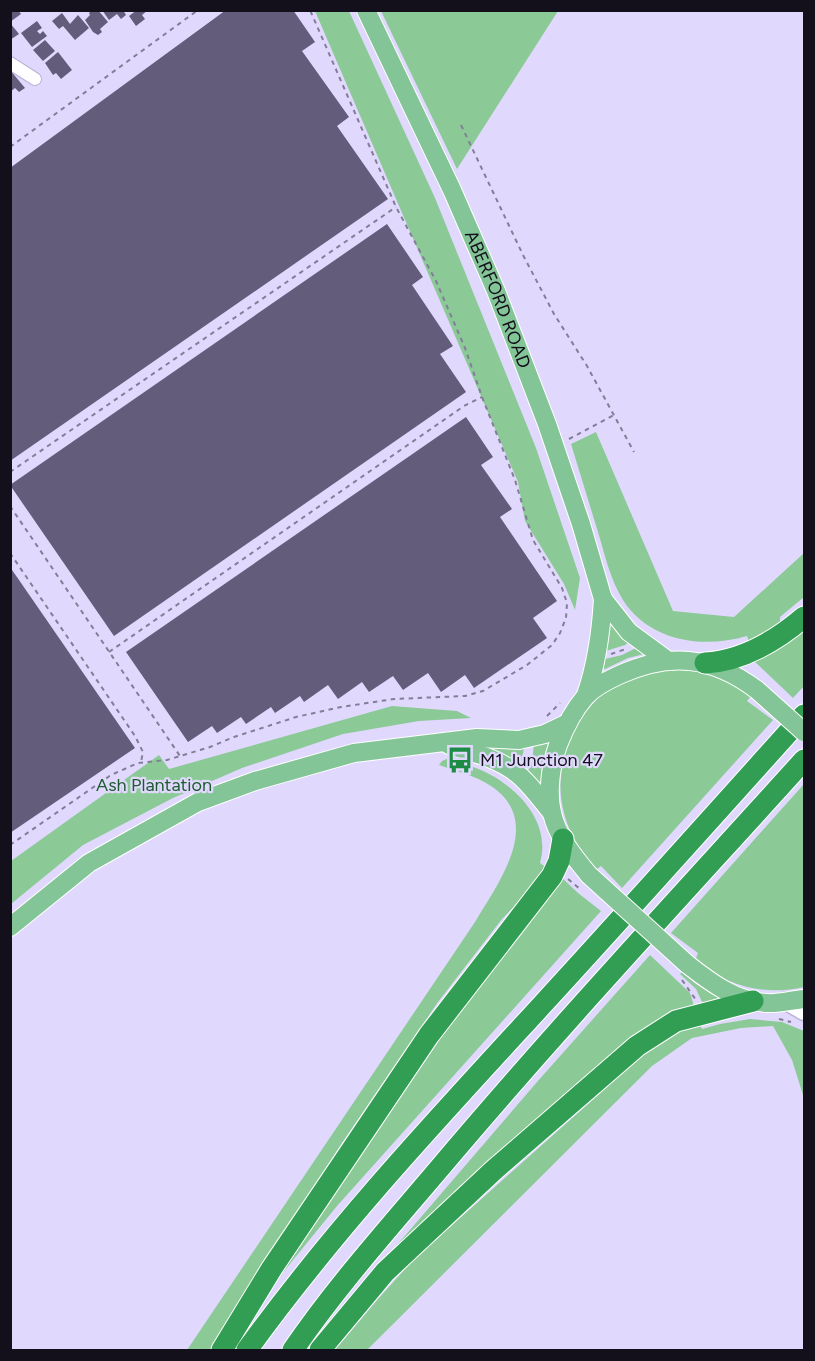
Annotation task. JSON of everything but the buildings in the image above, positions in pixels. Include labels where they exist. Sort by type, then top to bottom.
[{"type":"highway","points":[[705,663],[717,662],[762,647],[804,617]]},
{"type":"highway","points":[[247,1350],[279,1306],[345,1225],[455,1100],[804,715]]},
{"type":"highway","points":[[293,1350],[374,1245],[480,1120],[804,760]]},
{"type":"highway","points":[[222,1350],[278,1259],[429,1035],[548,883],[556,869],[563,839]]},
{"type":"highway","points":[[320,1350],[385,1272],[494,1170],[636,1046],[676,1021],[753,1001]]},
{"type":"main road","name":"ABERFORD ROAD","points":[[366,10],[452,190],[492,281],[555,447],[581,524],[603,599],[598,655],[586,695]]},
{"type":"main road","name":"ABERFORD ROAD","points":[[603,599],[624,627],[667,660]]},
{"type":"main road","points":[[552,813],[550,791],[553,760],[566,724],[586,695],[611,679],[637,667],[667,660],[686,660],[724,669],[757,690],[804,732]]},
{"type":"main road","points":[[10,927],[89,863],[198,802],[255,780],[354,753],[477,738],[528,738],[545,734],[566,724]]},
{"type":"main road","points":[[443,743],[506,766],[528,785],[552,813],[585,882],[712,984],[743,999],[753,1001],[766,1003],[804,999]]},
{"type":"main road","points":[[785,1001],[804,1012]]},
{"type":"street","points":[[10,63],[35,79]]},
{"type":"path","points":[[10,147],[198,10]]},
{"type":"path","points":[[10,845],[111,775],[141,762],[167,760],[296,717],[341,707],[394,699],[465,696],[483,691],[527,665],[552,645],[566,618],[567,603],[562,588],[533,540],[515,480],[465,348],[436,281],[396,207],[310,10]]},
{"type":"path","points":[[461,125],[554,314],[587,366],[634,452]]},
{"type":"path","points":[[10,472],[396,207]]},
{"type":"path","points":[[109,651],[464,406],[482,397]]},
{"type":"path","points":[[555,447],[614,415]]},
{"type":"path","points":[[10,506],[180,756]]},
{"type":"path","points":[[10,553],[135,736],[143,752],[141,762]]},
{"type":"path","points":[[598,655],[608,655],[624,650],[638,640]]},
{"type":"path","points":[[546,716],[561,703]]},
{"type":"path","points":[[556,869],[585,882]]},
{"type":"green space","points":[[315,11],[349,11],[435,198],[536,448],[580,578],[575,610],[564,584],[525,521],[518,482]]},
{"type":"green space","points":[[381,11],[558,11],[457,169]]},
{"type":"green space","points":[[596,432],[673,611],[734,617],[804,553],[804,597],[780,617],[780,624],[749,642],[747,636],[711,642],[692,641],[658,631],[643,622],[629,609],[610,571],[571,444]]},
{"type":"green space","points":[[607,615],[631,641],[606,651]]},
{"type":"green space","points":[[804,621],[804,686],[793,698],[753,660]]},
{"type":"green space","points":[[638,647],[644,654],[603,668],[605,659],[622,655]]},
{"type":"green space","points":[[688,669],[721,679],[735,686],[751,696],[747,701],[773,720],[622,888],[601,866],[597,869],[584,855],[567,823],[560,788],[565,753],[586,711],[613,687],[646,673]]},
{"type":"green space","name":"Ash Plantation","points":[[392,706],[457,711],[471,718],[419,721],[343,734],[242,768],[173,798],[83,845],[11,904],[11,861],[159,755],[169,769]]},
{"type":"green space","points":[[549,740],[539,782],[528,771],[532,762],[534,743]]},
{"type":"green space","points":[[468,742],[525,744],[520,766]]},
{"type":"green space","points":[[456,755],[471,758],[470,766],[499,780],[524,802],[534,816],[540,831],[542,846],[540,863],[547,868],[533,887],[502,919],[438,1002],[342,1143],[210,1350],[187,1350],[475,922],[504,871],[512,853],[516,835],[515,817],[507,801],[491,786],[439,765],[442,761]]},
{"type":"green space","points":[[804,784],[804,987],[775,990],[746,987],[707,968],[696,958],[698,953],[671,933]]},
{"type":"green space","points":[[560,876],[601,911],[337,1206],[280,1276],[277,1273],[403,1087]]},
{"type":"green space","points":[[650,955],[690,993],[694,1006],[349,1301],[537,1082]]},
{"type":"green space","points":[[682,972],[719,998],[718,1000],[703,1004],[696,989],[680,974]]},
{"type":"green space","points":[[750,1019],[782,1022],[804,1031],[804,1098],[792,1060],[773,1026],[741,1028],[692,1038],[652,1066],[367,1350],[335,1350],[414,1259],[655,1045],[698,1021],[702,1029]]},
{"type":"place","name":"M1 Junction 47","points":[[460,760]]}]
